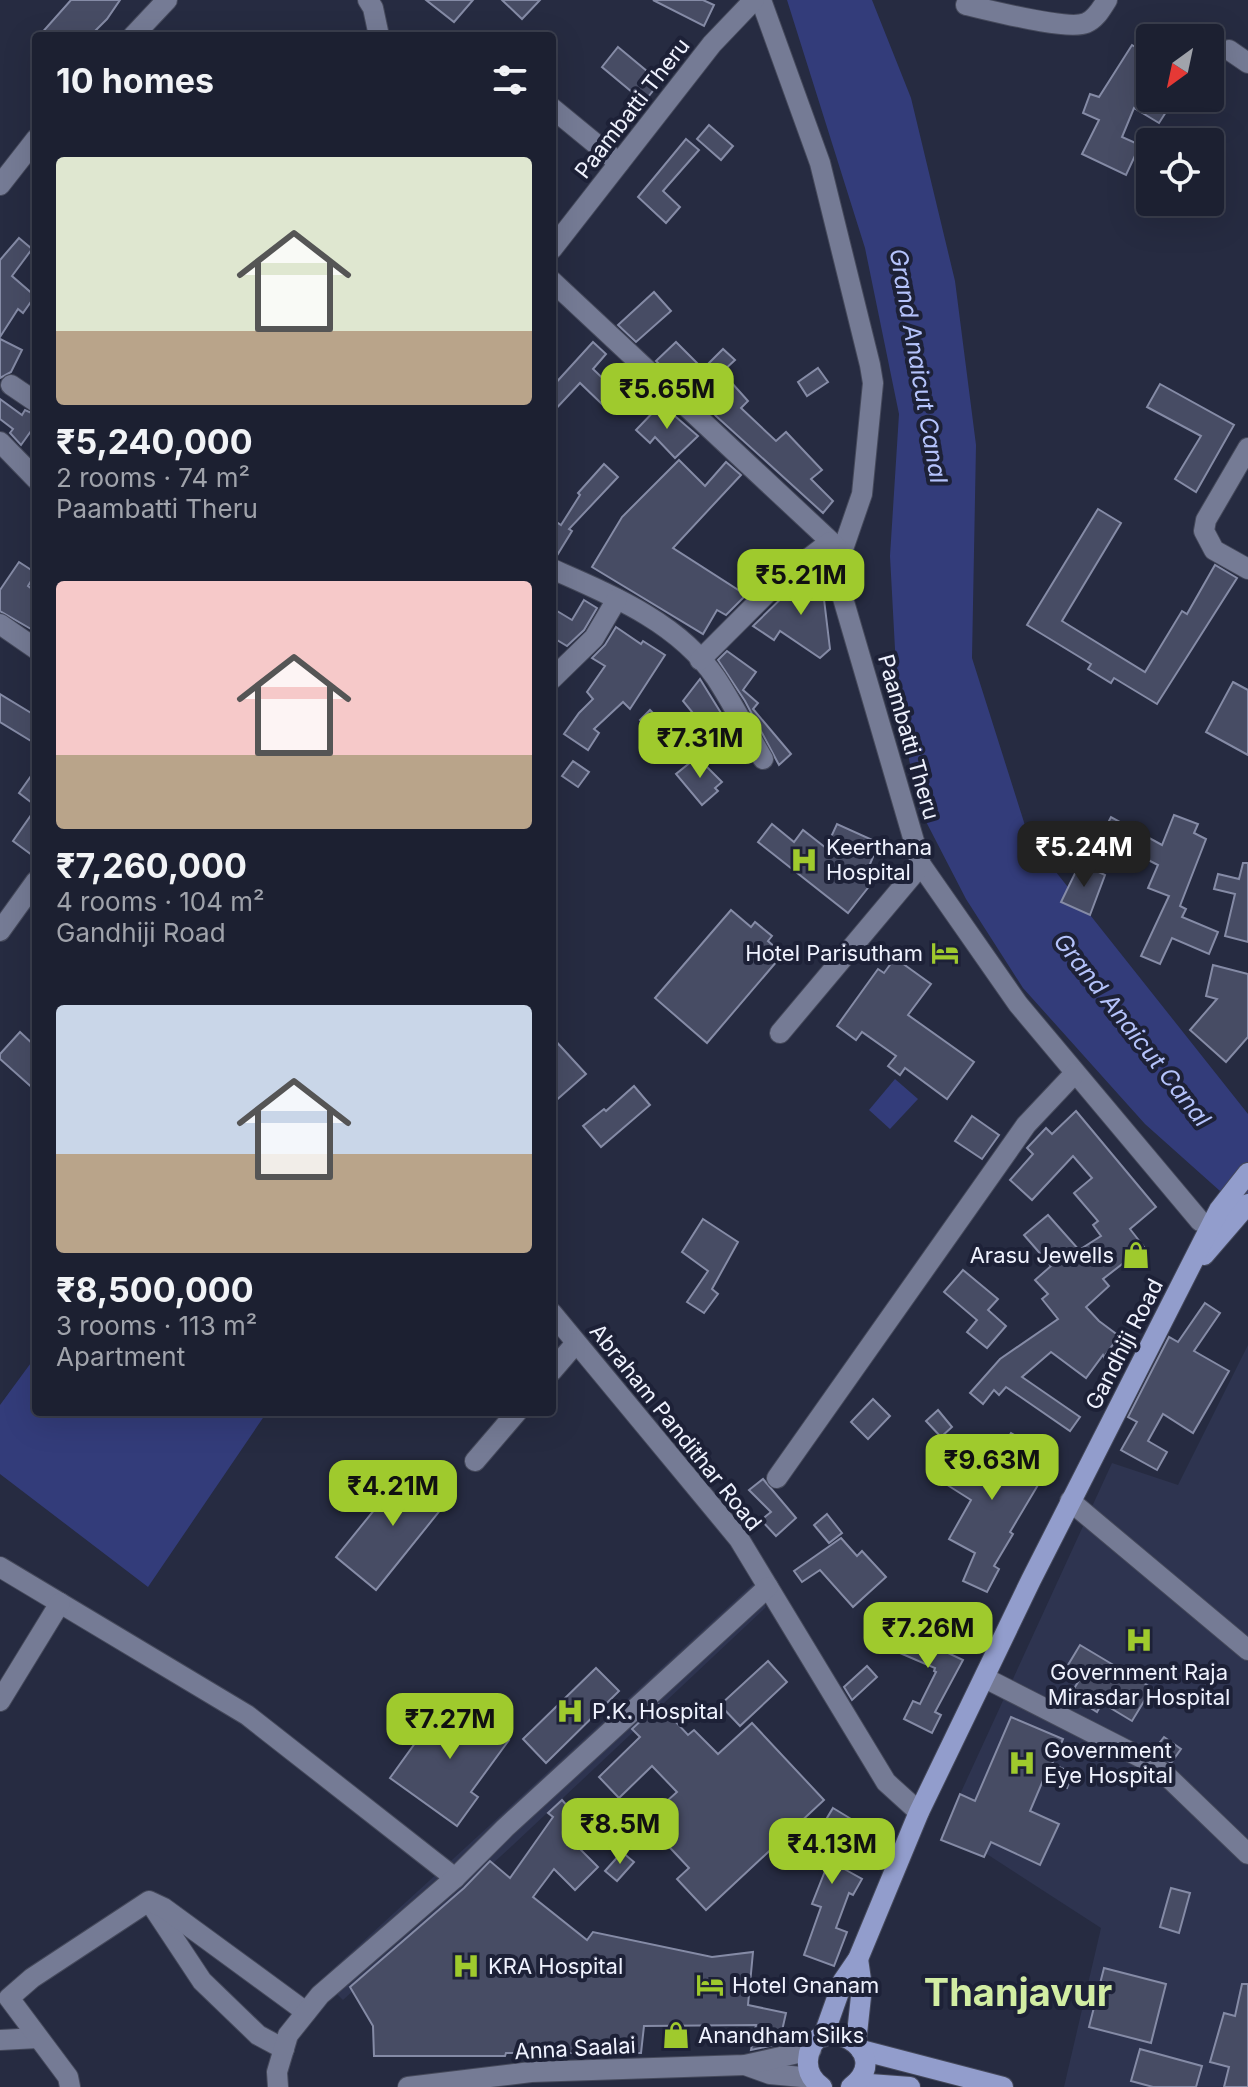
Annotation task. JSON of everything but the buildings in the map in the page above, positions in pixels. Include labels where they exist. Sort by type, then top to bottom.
[{"type":"main road","name":"Gandhiji Road","points":[[817,2043],[843,1981],[858,1959],[919,1812],[1070,1501],[1188,1272],[1235,1211],[1248,1173]]},
{"type":"main road","name":"Gandhiji Road","points":[[853,2085],[864,2067],[859,2046],[862,1987],[858,1959]]},
{"type":"main road","points":[[816,2084],[807,2064],[817,2043],[841,2035],[859,2046],[1003,2087]]},
{"type":"main road","points":[[853,2085],[910,2087]]},
{"type":"street","points":[[368,0],[378,32]]},
{"type":"street","name":"Paambatti Theru","points":[[556,244],[712,44],[754,0]]},
{"type":"street","name":"Paambatti Theru","points":[[761,0],[820,163],[873,383],[862,494],[836,547],[842,595],[921,865],[1018,1004],[1200,1221]]},
{"type":"street","points":[[966,5],[1064,25],[1082,25],[1094,19],[1107,0]]},
{"type":"street","points":[[137,32],[165,1]]},
{"type":"street","points":[[1229,50],[1248,63]]},
{"type":"street","points":[[556,111],[619,163]]},
{"type":"street","points":[[0,185],[32,144]]},
{"type":"street","points":[[556,285],[836,547],[779,581],[700,660]]},
{"type":"street","points":[[11,385],[32,399]]},
{"type":"street","points":[[0,442],[32,475]]},
{"type":"street","points":[[1248,448],[1206,520],[1204,531],[1214,550],[1248,569]]},
{"type":"street","points":[[556,571],[636,607],[686,645],[715,676],[763,759]]},
{"type":"street","points":[[556,675],[594,638],[617,599]]},
{"type":"street","points":[[0,624],[32,646]]},
{"type":"street","points":[[780,1033],[921,865]]},
{"type":"street","points":[[3,920],[32,886]]},
{"type":"street","points":[[777,1478],[1026,1125],[1075,1073]]},
{"type":"street","name":"Abraham Pandithar Road","points":[[556,1318],[739,1539],[886,1782],[919,1812]]},
{"type":"street","points":[[556,1366],[576,1343]]},
{"type":"street","points":[[475,1461],[514,1416]]},
{"type":"street","points":[[1070,1501],[1248,1650]]},
{"type":"street","points":[[0,1567],[247,1715],[455,1878]]},
{"type":"street","points":[[278,2087],[277,2072],[288,2035],[320,1995],[455,1878],[540,1795],[768,1587]]},
{"type":"street","points":[[0,1701],[60,1603]]},
{"type":"street","points":[[985,1678],[1144,1759],[1167,1776],[1248,1854]]},
{"type":"street","points":[[149,1901],[176,1917],[306,2012]]},
{"type":"street","points":[[70,2087],[68,2077],[9,1998],[32,1978],[149,1901]]},
{"type":"street","points":[[149,1901],[202,1981],[258,2035],[284,2049]]},
{"type":"street","points":[[0,2040],[38,2038]]},
{"type":"street","name":"Anna Saalai","points":[[408,2087],[531,2072],[745,2065],[817,2043]]},
{"type":"street","name":"Anna Saalai","points":[[745,2065],[816,2084]]},
{"type":"shaded area","name":"Government Raja Mirasdar Hospital","points":[[1248,1345],[1248,2087],[1064,2087],[1101,1928],[945,1827],[1112,1463],[1178,1485]]},
{"type":"shaded area","points":[[753,1584],[766,1607],[513,1845],[343,2000],[322,1979]]},
{"type":"water","name":"Grand Anaicut Canal","points":[[787,0],[872,0],[911,98],[955,281],[976,445],[972,658],[1029,838],[1248,1114],[1248,1216],[1145,1124],[1023,988],[966,899],[919,808],[898,705],[890,556],[899,414],[865,248]]},
{"type":"water","points":[[895,1079],[918,1099],[890,1129],[869,1110]]},
{"type":"water","points":[[32,1361],[32,1416],[264,1416],[148,1587],[0,1474],[0,1405]]},
{"type":"place","name":"Keerthana Hospital","points":[[804,860]]},
{"type":"place","name":"Hotel Parisutham","points":[[945,953]]},
{"type":"place","name":"Arasu Jewells","points":[[1136,1255]]},
{"type":"place","name":"Government Raja Mirasdar Hospital","points":[[1139,1640]]},
{"type":"place","name":"P.K. Hospital","points":[[570,1711]]},
{"type":"place","name":"Government Eye Hospital","points":[[1022,1763]]},
{"type":"place","name":"KRA Hospital","points":[[466,1966]]},
{"type":"place","name":"Hotel Gnanam","points":[[710,1985]]},
{"type":"place","name":"Anandham Silks","points":[[676,2035]]},
{"type":"district","name":"Thanjavur","points":[[1018,1993]]}]
